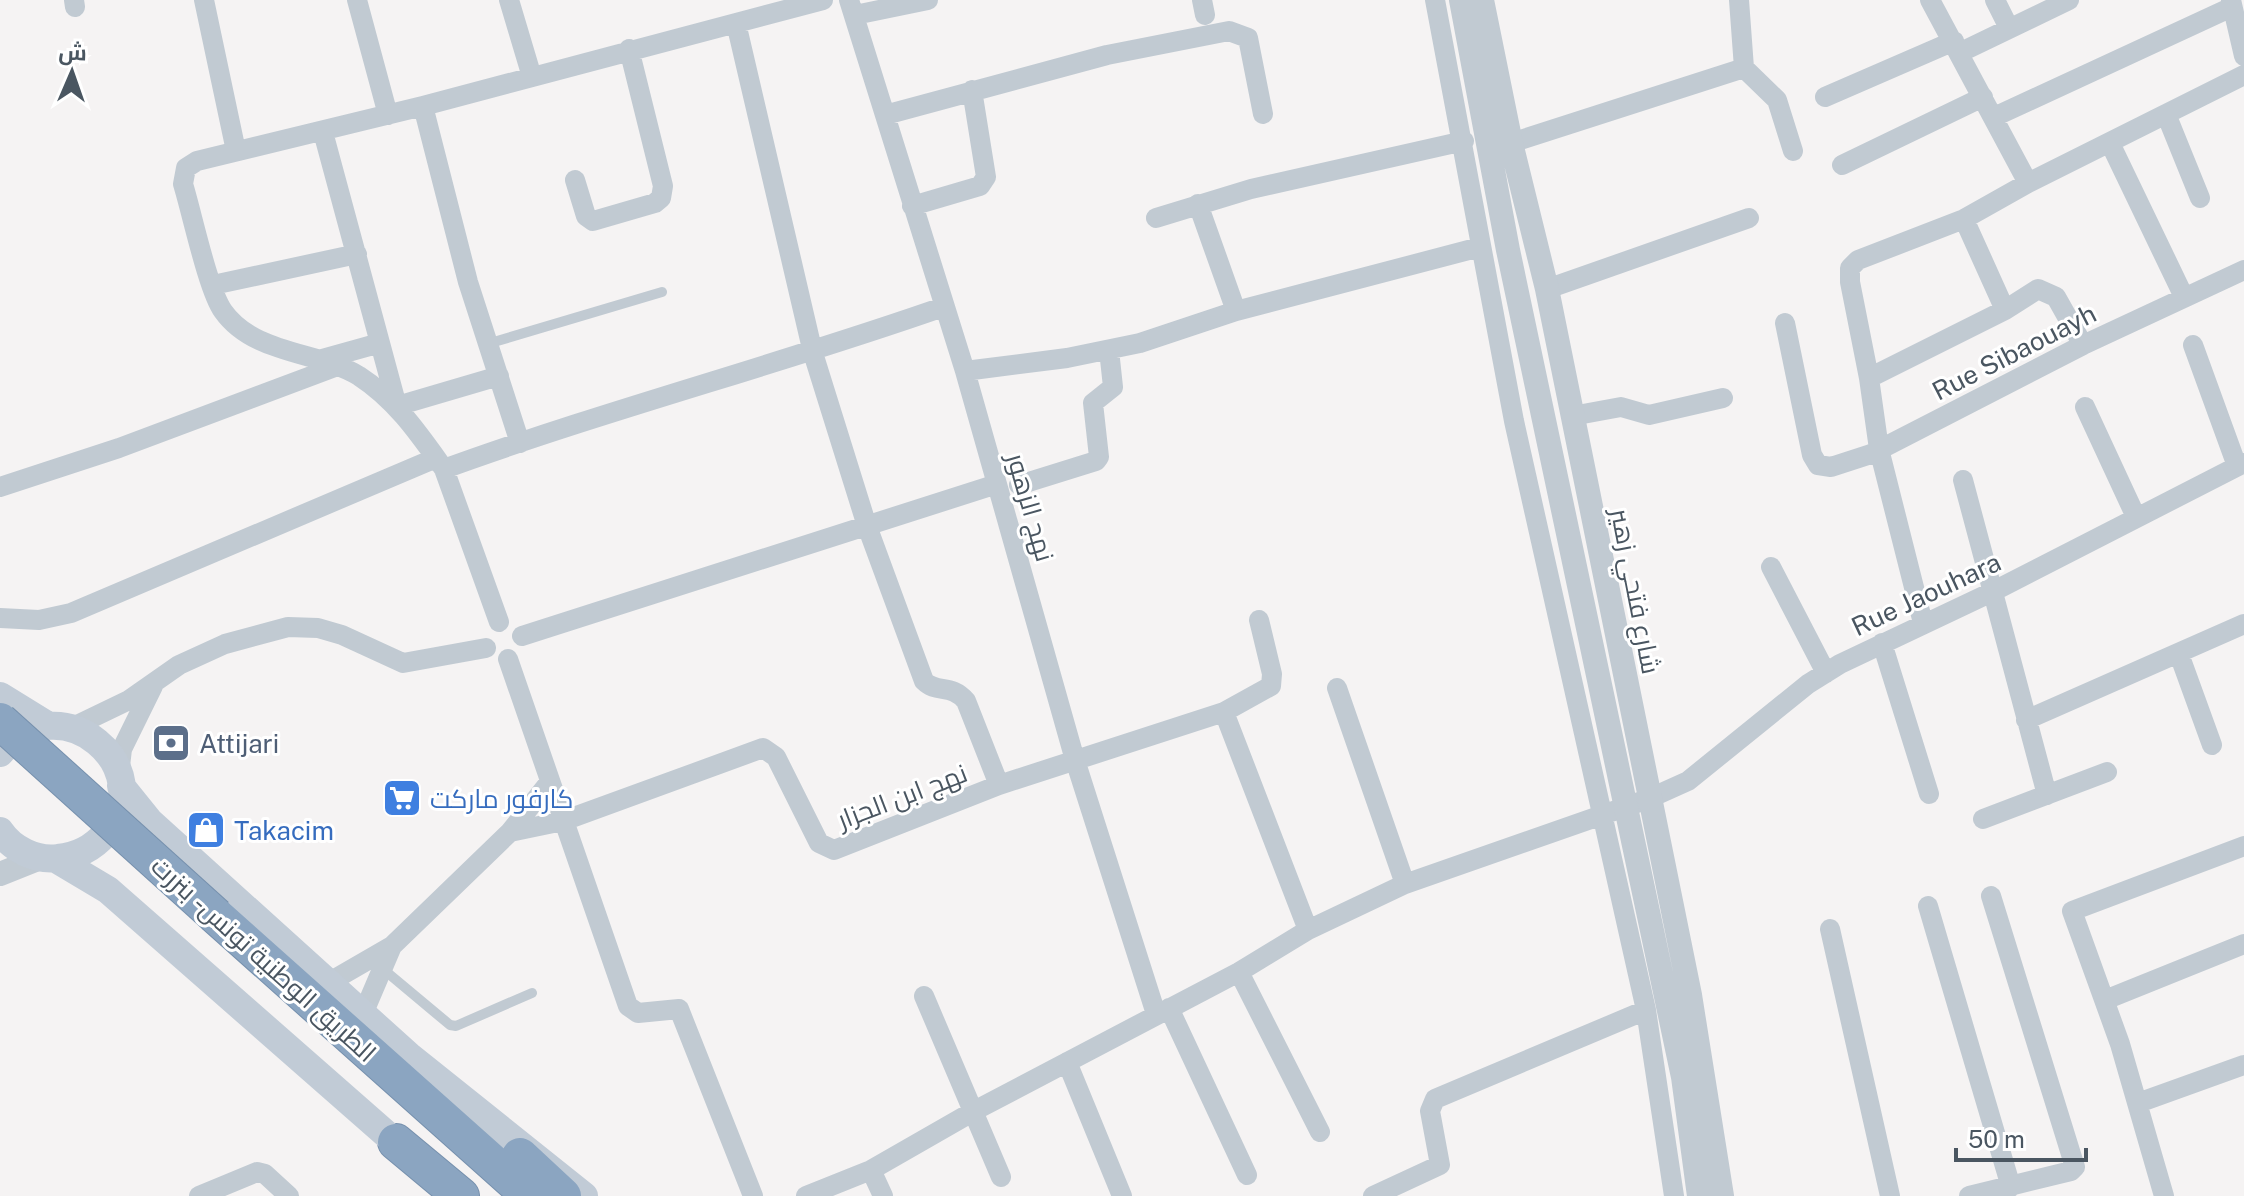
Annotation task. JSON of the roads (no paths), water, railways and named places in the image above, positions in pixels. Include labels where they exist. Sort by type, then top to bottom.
[{"type":"highway","name":"الطريق الوطنية تونس - بنزرت","points":[[0,721],[494,1196]]},
{"type":"highway","name":"الطريق الوطنية تونس - بنزرت","points":[[0,752],[530,1196]]},
{"type":"highway","points":[[409,1056],[563,1196]]},
{"type":"highway","points":[[396,1142],[459,1196]]},
{"type":"main road","points":[[0,696],[102,745],[120,780],[150,822],[409,1056],[584,1196]]},
{"type":"main road","points":[[0,752],[27,730],[60,726]]},
{"type":"main road","points":[[48,858],[77,855],[96,844],[111,828],[120,808],[120,780]]},
{"type":"main road","points":[[0,831],[21,850],[48,858],[108,890],[396,1142]]},
{"type":"street","points":[[204,0],[236,151]]},
{"type":"street","points":[[357,0],[388,115]]},
{"type":"street","points":[[509,0],[532,77]]},
{"type":"street","points":[[499,622],[440,464],[397,406],[338,366],[314,361],[267,343],[232,321],[219,304],[183,176],[191,163],[323,132],[823,0]]},
{"type":"street","points":[[852,8],[928,0]]},
{"type":"street","points":[[1435,0],[1464,141],[1480,247],[1514,421],[1683,1077],[1699,1196]]},
{"type":"street","points":[[1461,0],[1614,810],[1674,1196]]},
{"type":"street","name":"شارع فتحي زهير","points":[[1482,0],[1511,143],[1547,289],[1690,995],[1722,1196]]},
{"type":"street","points":[[1739,0],[1744,68],[1777,100],[1793,151]]},
{"type":"street","points":[[1930,0],[2028,183]]},
{"type":"street","points":[[1995,0],[2009,28]]},
{"type":"street","points":[[1825,97],[2009,28],[2058,2]]},
{"type":"street","name":"نهج الزهور","points":[[852,8],[965,371],[1075,760],[1163,1011],[1247,1175]]},
{"type":"street","points":[[1994,117],[2235,11],[2244,56]]},
{"type":"street","points":[[736,23],[813,353],[867,526],[924,681],[933,687],[956,690],[966,701],[999,785]]},
{"type":"street","points":[[885,115],[1107,55],[1229,31],[1248,38],[1263,114]]},
{"type":"street","points":[[575,180],[586,216],[593,221],[661,198],[663,186],[629,49]]},
{"type":"street","points":[[1511,143],[1744,68]]},
{"type":"street","points":[[1923,623],[1879,449],[1850,268],[1858,260],[1964,219],[2028,183],[2244,75]]},
{"type":"street","points":[[912,206],[980,186],[986,177],[972,90]]},
{"type":"street","points":[[1842,165],[1983,97]]},
{"type":"street","points":[[423,106],[487,344],[520,443]]},
{"type":"street","points":[[2166,114],[2200,198]]},
{"type":"street","points":[[323,132],[397,406]]},
{"type":"street","points":[[1156,218],[1198,204],[1464,141]]},
{"type":"street","points":[[2110,143],[2184,297]]},
{"type":"street","points":[[1198,204],[1236,311]]},
{"type":"street","points":[[1547,289],[1749,218]]},
{"type":"street","points":[[1964,219],[2005,310]]},
{"type":"street","points":[[965,371],[1109,350],[1236,311],[1480,247]]},
{"type":"street","points":[[213,285],[357,254]]},
{"type":"street","name":"Rue Sibaouayh","points":[[1785,323],[1812,455],[1818,465],[1831,467],[1879,449],[2083,345],[2244,270]]},
{"type":"street","points":[[1869,378],[2005,310],[2038,289],[2050,292],[2083,345]]},
{"type":"street","points":[[0,618],[39,620],[71,613],[440,464],[520,443],[633,405],[813,353],[943,307]]},
{"type":"street","points":[[314,361],[380,343]]},
{"type":"street","points":[[2193,345],[2240,464]]},
{"type":"street","points":[[1019,485],[1096,461],[1099,457],[1093,403],[1113,387],[1109,350]]},
{"type":"street","points":[[0,487],[119,448],[338,366]]},
{"type":"street","points":[[397,406],[499,376]]},
{"type":"street","points":[[1572,416],[1621,407],[1649,415],[1723,398]]},
{"type":"street","points":[[2085,407],[2136,517]]},
{"type":"street","name":"Rue Jaouhara","points":[[806,1196],[871,1170],[974,1111],[1239,972],[1308,930],[1405,884],[1648,799],[1703,771],[1826,673],[1882,643],[1992,592],[2240,464]]},
{"type":"street","points":[[1963,480],[2047,795]]},
{"type":"street","points":[[522,636],[997,484]]},
{"type":"street","points":[[1771,567],[1826,673]]},
{"type":"street","name":"نهج ابن الجزار","points":[[563,821],[763,748],[776,757],[819,843],[834,850],[999,785],[1224,712],[1271,686],[1272,674],[1259,620]]},
{"type":"street","points":[[499,622],[514,625],[522,636],[520,650],[508,659],[494,657],[486,648],[488,631],[499,622]]},
{"type":"street","points":[[2026,720],[2244,624]]},
{"type":"street","points":[[60,726],[154,684],[179,665],[225,644],[288,627],[318,628],[342,635],[403,663],[486,648]]},
{"type":"street","points":[[1882,643],[1929,794]]},
{"type":"street","points":[[2179,654],[2212,745]]},
{"type":"street","points":[[508,659],[548,784],[628,1006],[638,1013],[679,1009],[753,1196]]},
{"type":"street","points":[[120,780],[122,749],[154,684]]},
{"type":"street","points":[[1337,688],[1405,884]]},
{"type":"street","points":[[1224,712],[1308,930]]},
{"type":"street","points":[[1983,819],[2107,772]]},
{"type":"street","points":[[328,983],[392,946],[510,832],[548,784]]},
{"type":"street","points":[[510,832],[563,821]]},
{"type":"street","points":[[2164,1196],[2105,1000],[2072,911],[2244,846]]},
{"type":"street","points":[[0,874],[48,858]]},
{"type":"street","points":[[1969,1196],[2071,1171],[2075,1167],[1991,896]]},
{"type":"street","points":[[1928,906],[2011,1187]]},
{"type":"street","points":[[1830,929],[1890,1196]]},
{"type":"street","points":[[2105,1000],[2244,944]]},
{"type":"street","points":[[363,1014],[392,946]]},
{"type":"street","points":[[1239,972],[1320,1132]]},
{"type":"street","points":[[924,996],[1001,1177]]},
{"type":"street","points":[[1373,1196],[1440,1165],[1430,1111],[1435,1099],[1646,1010]]},
{"type":"street","points":[[1067,1062],[1122,1196]]},
{"type":"street","points":[[2138,1103],[2244,1065]]},
{"type":"street","points":[[871,1170],[883,1196]]},
{"type":"street","points":[[199,1196],[257,1172],[265,1174],[289,1196]]},
{"type":"lane","points":[[487,344],[662,292]]},
{"type":"lane","points":[[383,969],[450,1025],[456,1026],[532,993]]},
{"type":"place","name":"Attijari","points":[[171,743]]},
{"type":"place","name":"كارفور ماركت","points":[[402,798]]},
{"type":"place","name":"Takacim","points":[[206,830]]}]
